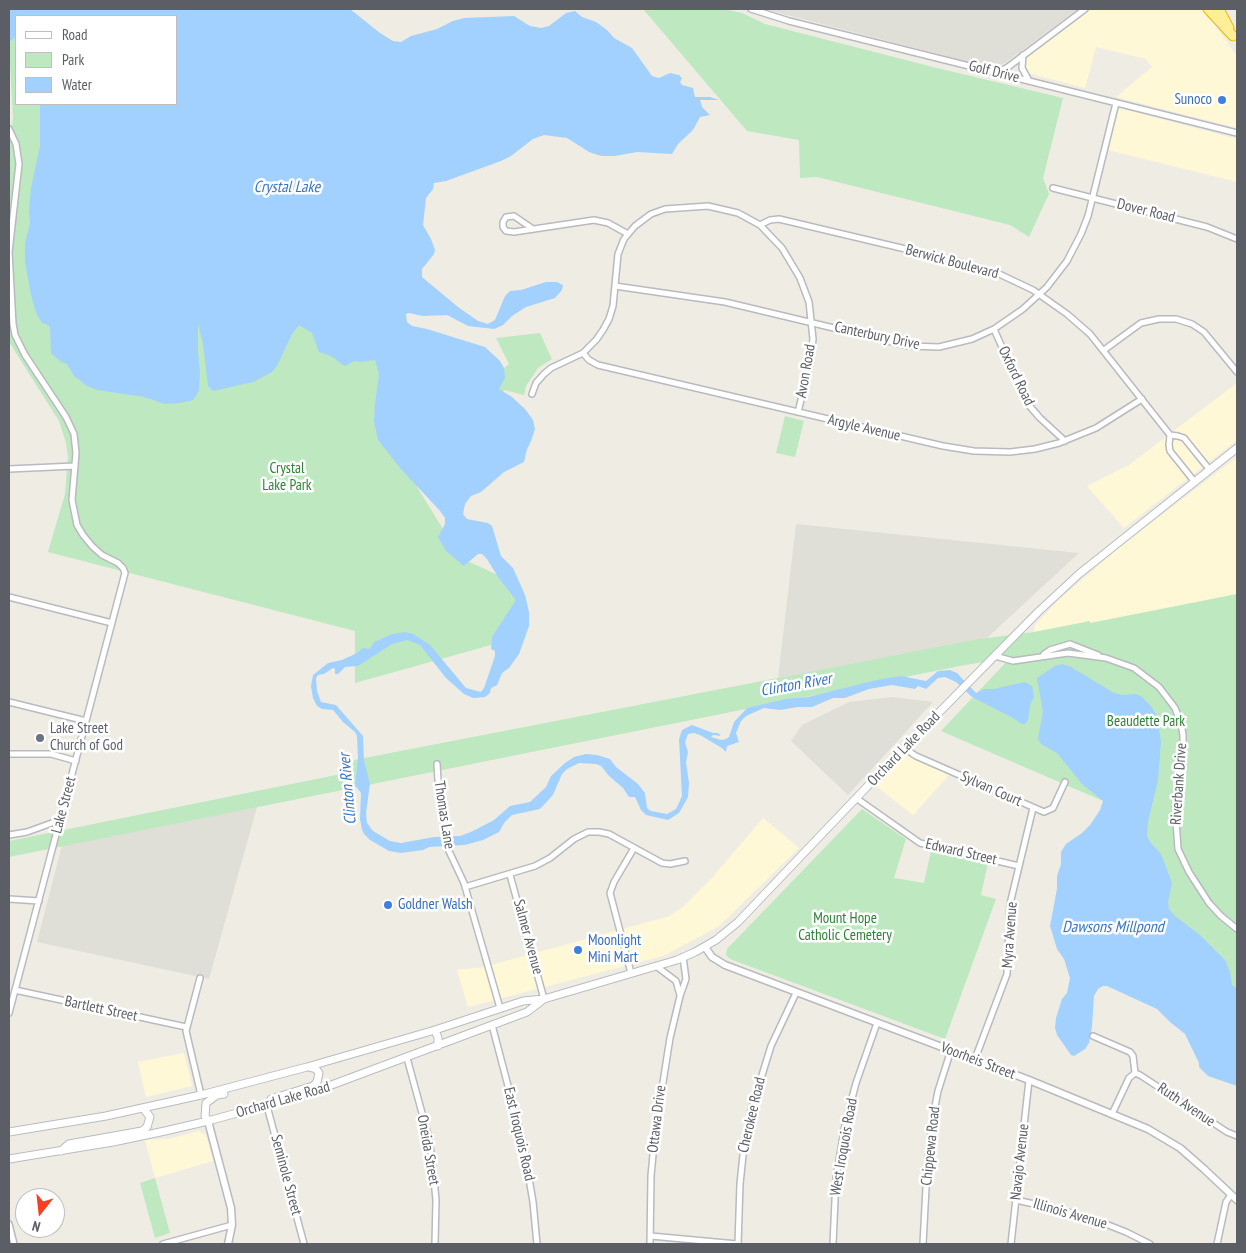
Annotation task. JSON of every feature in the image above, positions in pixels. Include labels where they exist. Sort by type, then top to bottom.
[{"type":"highway","points":[[1208,9],[1233,36],[1219,9]]},
{"type":"main road","name":"Orchard Lake Road","points":[[9,1132],[143,1108],[307,1067],[435,1030],[523,1000],[544,999],[656,966],[705,947],[738,922],[964,686],[1079,574],[1237,448]]},
{"type":"main road","name":"Orchard Lake Road","points":[[9,1159],[122,1140],[267,1106],[328,1087],[527,1012],[544,999]]},
{"type":"main road","points":[[435,1030],[438,1046]]},
{"type":"main road","points":[[267,1106],[271,1099],[313,1086],[317,1082],[319,1073],[316,1069],[307,1067]]},
{"type":"main road","points":[[208,1121],[204,1116],[206,1103],[217,1095],[281,1078],[287,1072]]},
{"type":"main road","points":[[61,1151],[70,1144],[142,1131],[147,1127],[150,1117],[143,1108]]},
{"type":"street","name":"Golf Drive","points":[[751,9],[789,21],[1237,133]]},
{"type":"street","points":[[996,73],[1008,67],[1085,9]]},
{"type":"street","points":[[1023,55],[1022,68],[1029,81]]},
{"type":"street","name":"Canterbury Drive","points":[[615,286],[705,298],[909,346],[929,347],[966,341],[994,329],[1023,309],[1054,279],[1072,252],[1084,225],[1092,198],[1116,103]]},
{"type":"street","points":[[9,129],[16,144],[19,164],[10,246],[10,301],[14,330],[19,344],[72,430],[76,449],[75,466],[9,468]]},
{"type":"street","name":"Dover Road","points":[[1053,188],[1207,227],[1237,239]]},
{"type":"street","name":"Avon Road","points":[[628,234],[638,223],[651,214],[665,209],[708,206],[731,210],[753,220],[782,248],[797,272],[806,293],[812,322],[811,356],[798,412]]},
{"type":"street","points":[[532,394],[538,381],[547,371],[583,352],[596,340],[606,325],[613,306],[618,254],[628,234],[608,223],[594,220],[533,229],[509,232],[504,229],[503,222],[506,216],[514,216],[533,229]]},
{"type":"street","name":"Berwick Boulevard","points":[[760,225],[770,220],[779,219],[956,261],[1004,276],[1040,294],[1076,321],[1104,350],[1170,435],[1169,448],[1194,481]]},
{"type":"street","points":[[1104,350],[1141,324],[1159,318],[1176,319],[1192,324],[1204,332],[1237,372]]},
{"type":"street","name":"Oxford Road","points":[[994,329],[1020,390],[1029,406],[1065,441]]},
{"type":"street","name":"Argyle Avenue","points":[[583,352],[589,360],[598,365],[974,452],[1018,451],[1065,441],[1106,423],[1142,399]]},
{"type":"street","name":"Berwick Boulevard","points":[[1170,435],[1184,438],[1209,470]]},
{"type":"street","name":"Lake Street","points":[[9,1013],[125,576],[123,568],[97,551],[85,539],[79,529],[72,504],[75,466]]},
{"type":"street","points":[[9,597],[112,623]]},
{"type":"street","name":"Riverbank Drive","points":[[1040,657],[1050,650],[1070,644],[1127,665],[1146,676],[1159,687],[1175,708],[1181,724],[1183,742],[1175,800],[1178,849],[1189,872],[1209,903],[1237,929]]},
{"type":"street","name":"Riverbank Drive","points":[[995,656],[1010,661],[1068,653],[1106,658]]},
{"type":"street","points":[[9,702],[86,721]]},
{"type":"street","name":"Sylvan Court","points":[[904,748],[916,756],[1044,812],[1051,810],[1065,782]]},
{"type":"street","points":[[9,754],[52,754],[76,761]]},
{"type":"street","name":"Thomas Lane","points":[[437,764],[444,834],[448,849],[465,887],[500,1008]]},
{"type":"street","name":"Edward Street","points":[[856,798],[920,843],[1019,866]]},
{"type":"street","name":"Myra Avenue","points":[[975,1059],[1008,974],[1010,908],[1033,808]]},
{"type":"street","points":[[9,835],[27,832],[60,820]]},
{"type":"street","points":[[465,887],[510,875],[543,862],[574,839],[588,832],[609,834],[662,863],[685,862]]},
{"type":"street","points":[[631,973],[610,893],[614,882],[634,848]]},
{"type":"street","name":"Salmer Avenue","points":[[510,875],[544,999]]},
{"type":"street","points":[[9,899],[38,901]]},
{"type":"street","name":"Voorheis Street","points":[[705,947],[712,957],[720,963],[975,1059],[1148,1129],[1172,1143],[1196,1161],[1237,1200]]},
{"type":"street","name":"Ottawa Drive","points":[[650,1244],[652,1162],[657,1110],[669,1045],[680,996],[684,989],[686,977],[683,957]]},
{"type":"street","points":[[656,966],[676,981],[680,996]]},
{"type":"street","points":[[200,978],[186,1027],[201,1095]]},
{"type":"street","name":"Bartlett Street","points":[[15,990],[186,1027]]},
{"type":"street","name":"Cherokee Road","points":[[737,1244],[740,1184],[744,1147],[751,1111],[768,1056],[796,993]]},
{"type":"street","name":"West Iroquois Road","points":[[833,1244],[836,1178],[844,1125],[856,1083],[877,1023]]},
{"type":"street","name":"East Iroquois Road","points":[[492,1025],[525,1151],[537,1244]]},
{"type":"street","points":[[1094,1036],[1130,1052],[1132,1056],[1135,1073],[1130,1076],[1112,1114]]},
{"type":"street","name":"Chippewa Road","points":[[923,1244],[927,1168],[932,1124],[938,1091],[951,1050]]},
{"type":"street","name":"Oneida Street","points":[[407,1058],[428,1135],[433,1164],[436,1200],[435,1244]]},
{"type":"street","name":"Ruth Avenue","points":[[1135,1073],[1227,1132],[1237,1136]]},
{"type":"street","name":"Navajo Avenue","points":[[1010,1244],[1029,1080]]},
{"type":"street","name":"Seminole Street","points":[[267,1106],[304,1244]]},
{"type":"street","points":[[208,1121],[230,1201],[232,1226],[228,1244]]},
{"type":"street","points":[[1217,1244],[1226,1202],[1231,1195]]},
{"type":"street","name":"Illinois Avenue","points":[[1016,1200],[1093,1219],[1150,1244]]},
{"type":"street","points":[[9,1224],[14,1244]]},
{"type":"street","points":[[163,1244],[232,1226]]},
{"type":"street","points":[[651,1236],[737,1244]]},
{"type":"shaded area","points":[[764,9],[1078,9],[1005,63],[989,67]]},
{"type":"shaded area","points":[[1091,9],[1203,9],[1237,56],[1237,128],[1116,97],[1152,67],[1146,59],[1096,47],[1085,88],[1028,73],[1025,57]]},
{"type":"shaded area","points":[[1119,108],[1237,139],[1237,182],[1108,150]]},
{"type":"shaded area","points":[[1237,383],[1237,440],[1124,528],[1087,486],[1129,465]]},
{"type":"shaded area","points":[[1237,457],[1237,594],[1089,624],[1090,622],[1034,632],[1035,625],[1060,599],[1115,551]]},
{"type":"shaded area","points":[[796,524],[1079,553],[987,638],[778,678]]},
{"type":"shaded area","points":[[893,697],[933,702],[848,795],[791,741],[802,725],[849,702]]},
{"type":"shaded area","points":[[906,755],[949,775],[913,815],[877,787]]},
{"type":"shaded area","points":[[257,807],[209,979],[37,942],[62,845]]},
{"type":"shaded area","points":[[763,818],[799,848],[718,927],[663,956],[468,1007],[457,970],[484,967],[670,916],[684,906],[712,878]]},
{"type":"shaded area","points":[[184,1053],[192,1086],[146,1097],[138,1062]]},
{"type":"shaded area","points":[[199,1131],[206,1135],[213,1161],[155,1178],[145,1140],[169,1139]]},
{"type":"green space","points":[[643,9],[723,9],[742,13],[765,24],[1063,98],[1043,178],[1049,194],[1029,237],[1010,225],[817,177],[800,178],[799,140],[747,131]]},
{"type":"green space","name":"Crystal Lake Park","points":[[15,35],[15,105],[45,105],[193,314],[294,310],[483,385],[509,364],[496,338],[540,333],[552,359],[538,368],[526,386],[524,395],[504,390],[489,444],[432,430],[417,487],[461,558],[515,583],[523,636],[355,683],[355,631],[48,552],[65,494],[68,456],[59,421],[9,342],[9,145],[13,118],[9,45]]},
{"type":"green space","points":[[785,416],[804,421],[795,457],[776,453]]},
{"type":"green space","name":"Beaudette Park","points":[[1237,594],[1237,1041],[1103,801],[941,731],[1010,658],[965,665],[9,857],[9,841],[351,772],[354,760],[979,639],[1034,632],[1090,621],[1090,623]]},
{"type":"green space","name":"Mount Hope Catholic Cemetery","points":[[862,809],[906,839],[894,878],[924,883],[931,851],[988,863],[981,895],[996,899],[945,1039],[730,959],[726,955],[727,949]]},
{"type":"green space","points":[[155,1178],[170,1233],[155,1238],[140,1183]]},
{"type":"water","name":"Crystal Lake","points":[[9,9],[350,9],[380,33],[393,41],[401,42],[411,36],[437,29],[464,18],[514,16],[530,26],[541,28],[549,26],[566,13],[575,11],[582,17],[596,22],[614,38],[632,48],[652,76],[659,78],[670,73],[679,75],[682,78],[680,82],[682,85],[693,88],[695,97],[710,97],[719,100],[700,100],[702,107],[710,115],[700,117],[693,130],[678,144],[672,154],[637,152],[615,156],[601,156],[589,152],[567,138],[544,135],[533,139],[511,156],[501,161],[446,181],[434,183],[433,189],[426,198],[423,225],[435,250],[422,269],[422,277],[478,321],[488,324],[495,320],[505,296],[510,291],[521,290],[546,282],[557,282],[563,285],[562,290],[555,298],[526,307],[512,316],[503,325],[494,329],[468,326],[447,315],[423,316],[406,314],[407,322],[412,326],[485,347],[500,361],[504,368],[505,378],[499,389],[512,397],[525,409],[533,420],[535,429],[524,462],[504,472],[481,492],[471,496],[465,504],[463,514],[467,519],[488,523],[492,526],[501,556],[513,568],[525,595],[529,612],[529,626],[519,654],[509,668],[502,673],[497,685],[491,688],[490,693],[485,697],[473,698],[464,694],[446,678],[420,645],[407,640],[392,644],[358,666],[345,667],[338,674],[335,674],[335,669],[333,668],[324,674],[318,675],[316,678],[317,691],[321,702],[336,705],[363,736],[364,761],[370,784],[366,813],[367,823],[373,831],[390,841],[401,843],[434,837],[460,836],[494,820],[510,806],[530,802],[546,787],[551,776],[565,763],[574,757],[586,754],[610,759],[616,767],[638,784],[645,793],[647,808],[651,811],[667,814],[676,809],[682,796],[679,739],[682,730],[692,725],[718,733],[721,736],[713,735],[711,737],[721,740],[726,739],[729,737],[734,722],[747,708],[786,699],[808,697],[877,680],[901,676],[926,681],[938,671],[950,670],[957,673],[976,693],[984,689],[993,689],[1025,682],[1032,686],[1034,697],[1030,705],[1028,720],[1025,724],[1022,724],[972,697],[956,682],[945,677],[938,678],[926,689],[918,686],[915,689],[892,685],[869,689],[845,698],[833,698],[812,707],[780,710],[764,708],[746,716],[741,721],[736,733],[739,742],[727,746],[726,752],[700,735],[688,734],[685,742],[688,752],[686,762],[689,783],[688,797],[679,813],[668,820],[646,815],[641,810],[635,797],[629,797],[623,788],[601,766],[579,763],[562,774],[553,795],[540,809],[512,815],[499,832],[483,840],[465,845],[429,847],[423,850],[401,853],[389,851],[370,840],[362,830],[360,819],[361,793],[355,785],[358,758],[357,736],[333,710],[322,709],[317,706],[313,698],[311,686],[313,675],[328,663],[342,660],[363,648],[370,649],[374,642],[392,634],[405,632],[413,634],[430,645],[466,688],[481,692],[495,656],[495,651],[491,649],[492,637],[516,600],[482,554],[478,554],[464,566],[446,551],[438,537],[445,524],[445,518],[378,440],[374,422],[379,374],[375,360],[354,361],[345,366],[331,356],[319,352],[312,333],[299,325],[292,334],[277,366],[272,372],[253,382],[213,391],[208,386],[203,344],[198,323],[199,391],[193,400],[165,404],[144,397],[97,390],[87,386],[74,376],[67,364],[61,362],[51,353],[50,327],[42,323],[37,315],[25,262],[25,243],[30,223],[31,188],[40,146],[40,105],[178,105],[178,15],[15,15],[15,37],[9,43]]},
{"type":"water","name":"Dawsons Millpond","points":[[1062,664],[1071,667],[1114,693],[1141,696],[1151,706],[1157,716],[1161,742],[1158,780],[1148,822],[1147,836],[1161,854],[1172,883],[1168,902],[1169,909],[1175,916],[1200,935],[1225,960],[1230,972],[1232,985],[1237,989],[1237,1086],[1208,1076],[1199,1067],[1199,1063],[1185,1034],[1157,1009],[1107,986],[1098,989],[1094,996],[1092,1027],[1089,1043],[1085,1049],[1074,1056],[1071,1055],[1057,1035],[1055,1028],[1056,1018],[1062,999],[1067,993],[1070,978],[1064,959],[1057,949],[1050,926],[1057,889],[1057,876],[1061,864],[1061,852],[1066,844],[1090,825],[1100,810],[1103,801],[1082,784],[1057,753],[1041,744],[1038,738],[1043,712],[1037,678],[1055,666]]},
{"type":"place","name":"Sunoco","points":[[1222,100]]},
{"type":"place","name":"Lake Street Church of God","points":[[40,738]]},
{"type":"place","name":"Goldner Walsh","points":[[388,905]]},
{"type":"place","name":"Moonlight Mini Mart","points":[[578,950]]},
{"type":"water label","name":"Clinton River","points":[[796,685]]},
{"type":"water label","name":"Clinton River","points":[[348,789]]}]
